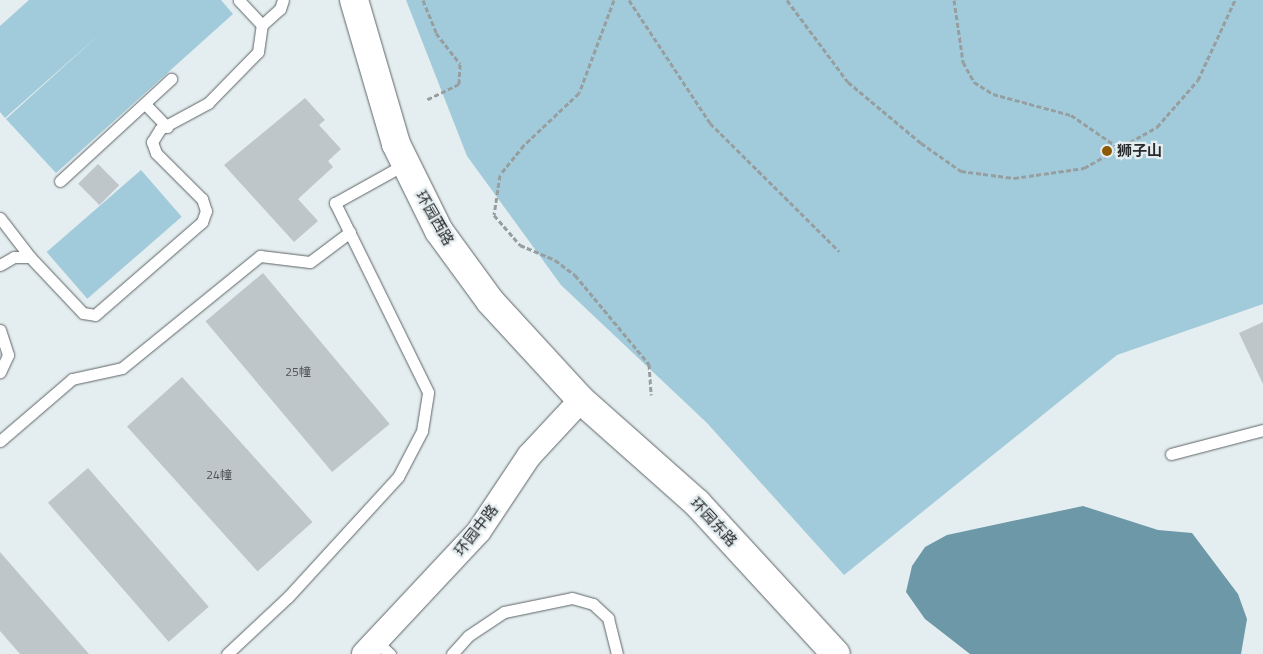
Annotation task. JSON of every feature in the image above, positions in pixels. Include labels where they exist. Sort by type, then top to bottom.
[{"type":"street","name":"环园西路","points":[[354,0],[364,45],[405,164],[439,230],[490,300],[581,400]]},
{"type":"street","name":"环园中路","points":[[377,650],[479,531],[529,456],[581,400]]},
{"type":"street","name":"环园东路","points":[[581,400],[697,502],[829,651]]},
{"type":"lane","points":[[238,0],[262,25]]},
{"type":"lane","points":[[0,218],[30,257],[83,313],[95,315],[202,222],[206,211],[202,199],[153,148],[156,133],[208,103],[248,66],[260,48],[262,25],[280,9],[283,0]]},
{"type":"lane","points":[[60,181],[171,79]]},
{"type":"lane","points":[[145,104],[167,127]]},
{"type":"lane","points":[[227,654],[288,597],[398,477],[422,431],[428,392],[335,202],[405,164]]},
{"type":"lane","points":[[0,441],[72,379],[122,368],[260,256],[310,262],[350,232]]},
{"type":"lane","points":[[0,265],[14,258],[30,257]]},
{"type":"lane","points":[[0,330],[8,355],[0,372]]},
{"type":"lane","points":[[1172,454],[1263,430]]},
{"type":"lane","points":[[452,654],[468,636],[504,612],[572,598],[593,604],[608,618],[617,654]]},
{"type":"path","points":[[423,0],[436,33],[460,64],[459,84],[426,100]]},
{"type":"path","points":[[614,0],[580,92],[524,145],[500,176],[494,215],[520,245],[555,260],[575,275],[649,364],[651,395]]},
{"type":"path","points":[[628,0],[710,124],[838,251]]},
{"type":"path","points":[[787,0],[848,82],[961,171],[985,178],[1049,175],[1084,168],[1122,150],[1157,127],[1198,80],[1235,0]]},
{"type":"path","points":[[954,0],[963,62],[974,82],[993,94],[1071,115],[1122,150]]},
{"type":"shaded area","points":[[29,0],[221,0],[233,14],[56,173],[6,119],[102,32],[5,118],[0,112],[0,26]]},
{"type":"shaded area","points":[[406,0],[1263,0],[1263,304],[1117,355],[844,575],[707,423],[561,285],[467,156]]},
{"type":"shaded area","points":[[141,170],[182,217],[87,299],[47,252]]},
{"type":"shaded area","points":[[1083,506],[1158,530],[1192,533],[1238,594],[1247,619],[1241,654],[970,654],[925,619],[906,592],[912,566],[925,547],[947,535]]},
{"type":"building","points":[[305,98],[325,120],[319,125],[341,149],[328,161],[333,167],[298,199],[318,221],[294,242],[224,165]]},
{"type":"building","points":[[98,164],[119,185],[99,205],[78,184]]},
{"type":"building","points":[[263,273],[390,424],[332,472],[206,321]]},
{"type":"building","points":[[1263,322],[1263,384],[1239,333]]},
{"type":"building","points":[[182,377],[312,522],[257,571],[127,427]]},
{"type":"building","points":[[88,468],[209,607],[169,642],[48,503]]},
{"type":"building","points":[[0,552],[89,654],[20,654],[0,631]]},
{"type":"place","name":"狮子山","points":[[1107,151]]}]
